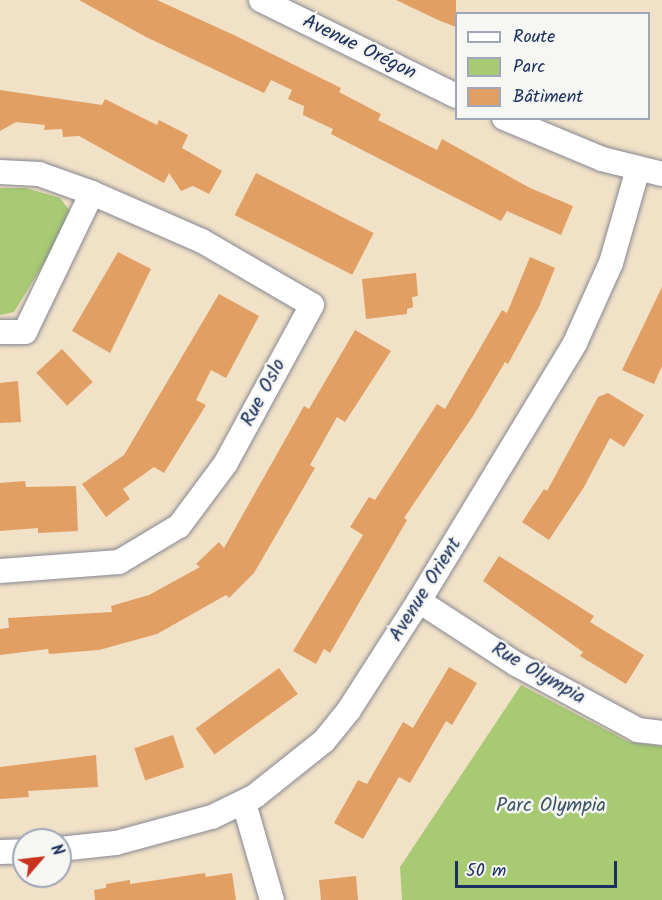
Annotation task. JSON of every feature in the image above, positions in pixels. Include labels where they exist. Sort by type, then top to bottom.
[{"type":"street","name":"Avenue Orégon","points":[[261,0],[455,96]]},
{"type":"street","points":[[508,120],[563,145],[638,169],[662,174]]},
{"type":"street","name":"Avenue Orient","points":[[72,848],[116,843],[177,829],[244,803],[295,768],[324,741],[349,710],[419,602],[587,321],[611,263],[638,169]]},
{"type":"street","name":"Rue Oslo","points":[[0,172],[39,174],[92,193],[202,241],[312,305],[226,463],[179,526],[119,562],[0,571]]},
{"type":"street","points":[[0,332],[25,332],[92,193]]},
{"type":"street","name":"Rue Olympia","points":[[419,602],[537,675],[638,730],[662,733]]},
{"type":"street","points":[[244,803],[272,900]]},
{"type":"green space","points":[[0,188],[26,188],[60,198],[70,211],[65,229],[14,312],[0,315]]},
{"type":"green space","name":"Parc Olympia","points":[[521,685],[629,742],[662,746],[662,900],[402,900],[400,867]]},
{"type":"building","points":[[79,0],[157,0],[236,36],[341,88],[339,92],[381,114],[378,120],[437,150],[442,139],[530,188],[573,206],[561,235],[507,211],[501,221],[331,134],[333,129],[303,115],[304,106],[288,99],[292,90],[271,80],[264,93],[146,37]]},
{"type":"building","points":[[396,0],[456,0],[455,27]]},
{"type":"building","points":[[0,90],[102,105],[105,99],[157,125],[159,120],[188,135],[182,148],[222,171],[209,194],[193,186],[181,191],[169,173],[164,183],[79,136],[63,137],[62,129],[44,130],[45,125],[16,122],[0,131]]},
{"type":"building","points":[[256,173],[374,233],[352,275],[235,215]]},
{"type":"building","points":[[118,252],[151,269],[110,353],[72,331]]},
{"type":"building","points":[[530,257],[555,268],[539,307],[508,364],[505,362],[473,416],[404,518],[407,520],[330,653],[324,649],[316,664],[293,651],[363,535],[350,527],[369,497],[375,500],[437,404],[445,409],[502,310],[507,313]]},
{"type":"building","points":[[416,273],[418,296],[412,297],[413,307],[407,309],[407,314],[366,319],[362,279]]},
{"type":"building","points":[[662,287],[662,366],[654,384],[622,370]]},
{"type":"building","points":[[219,294],[259,316],[226,378],[211,370],[196,400],[206,405],[164,473],[154,467],[123,489],[130,499],[106,517],[82,484],[124,455]]},
{"type":"building","points":[[355,330],[391,351],[345,422],[337,417],[310,465],[315,468],[254,573],[229,598],[226,595],[157,634],[99,650],[49,654],[48,649],[0,655],[0,629],[9,628],[8,618],[112,612],[111,606],[149,595],[200,567],[196,564],[219,542],[224,548],[304,406],[309,409]]},
{"type":"building","points":[[62,349],[93,382],[67,406],[36,373]]},
{"type":"building","points":[[18,381],[21,422],[0,423],[0,383]]},
{"type":"building","points":[[608,393],[644,415],[624,447],[610,438],[584,487],[549,540],[522,522],[544,489],[547,491],[598,397]]},
{"type":"building","points":[[25,481],[26,487],[76,486],[78,531],[38,533],[38,528],[0,531],[0,483]]},
{"type":"building","points":[[499,556],[594,616],[590,622],[644,655],[626,684],[580,656],[583,652],[483,581]]},
{"type":"building","points":[[449,667],[477,683],[452,725],[446,721],[410,783],[399,777],[363,839],[334,823],[358,780],[367,784],[403,722],[413,728]]},
{"type":"building","points":[[279,668],[298,694],[214,754],[196,729]]},
{"type":"building","points":[[173,735],[184,767],[145,780],[134,748]]},
{"type":"building","points":[[96,755],[98,787],[28,791],[29,797],[0,799],[0,767]]},
{"type":"building","points":[[205,873],[206,877],[232,873],[236,900],[95,900],[94,890],[106,888],[106,884],[130,880],[130,884]]},
{"type":"building","points":[[356,876],[358,900],[321,900],[319,880]]}]
